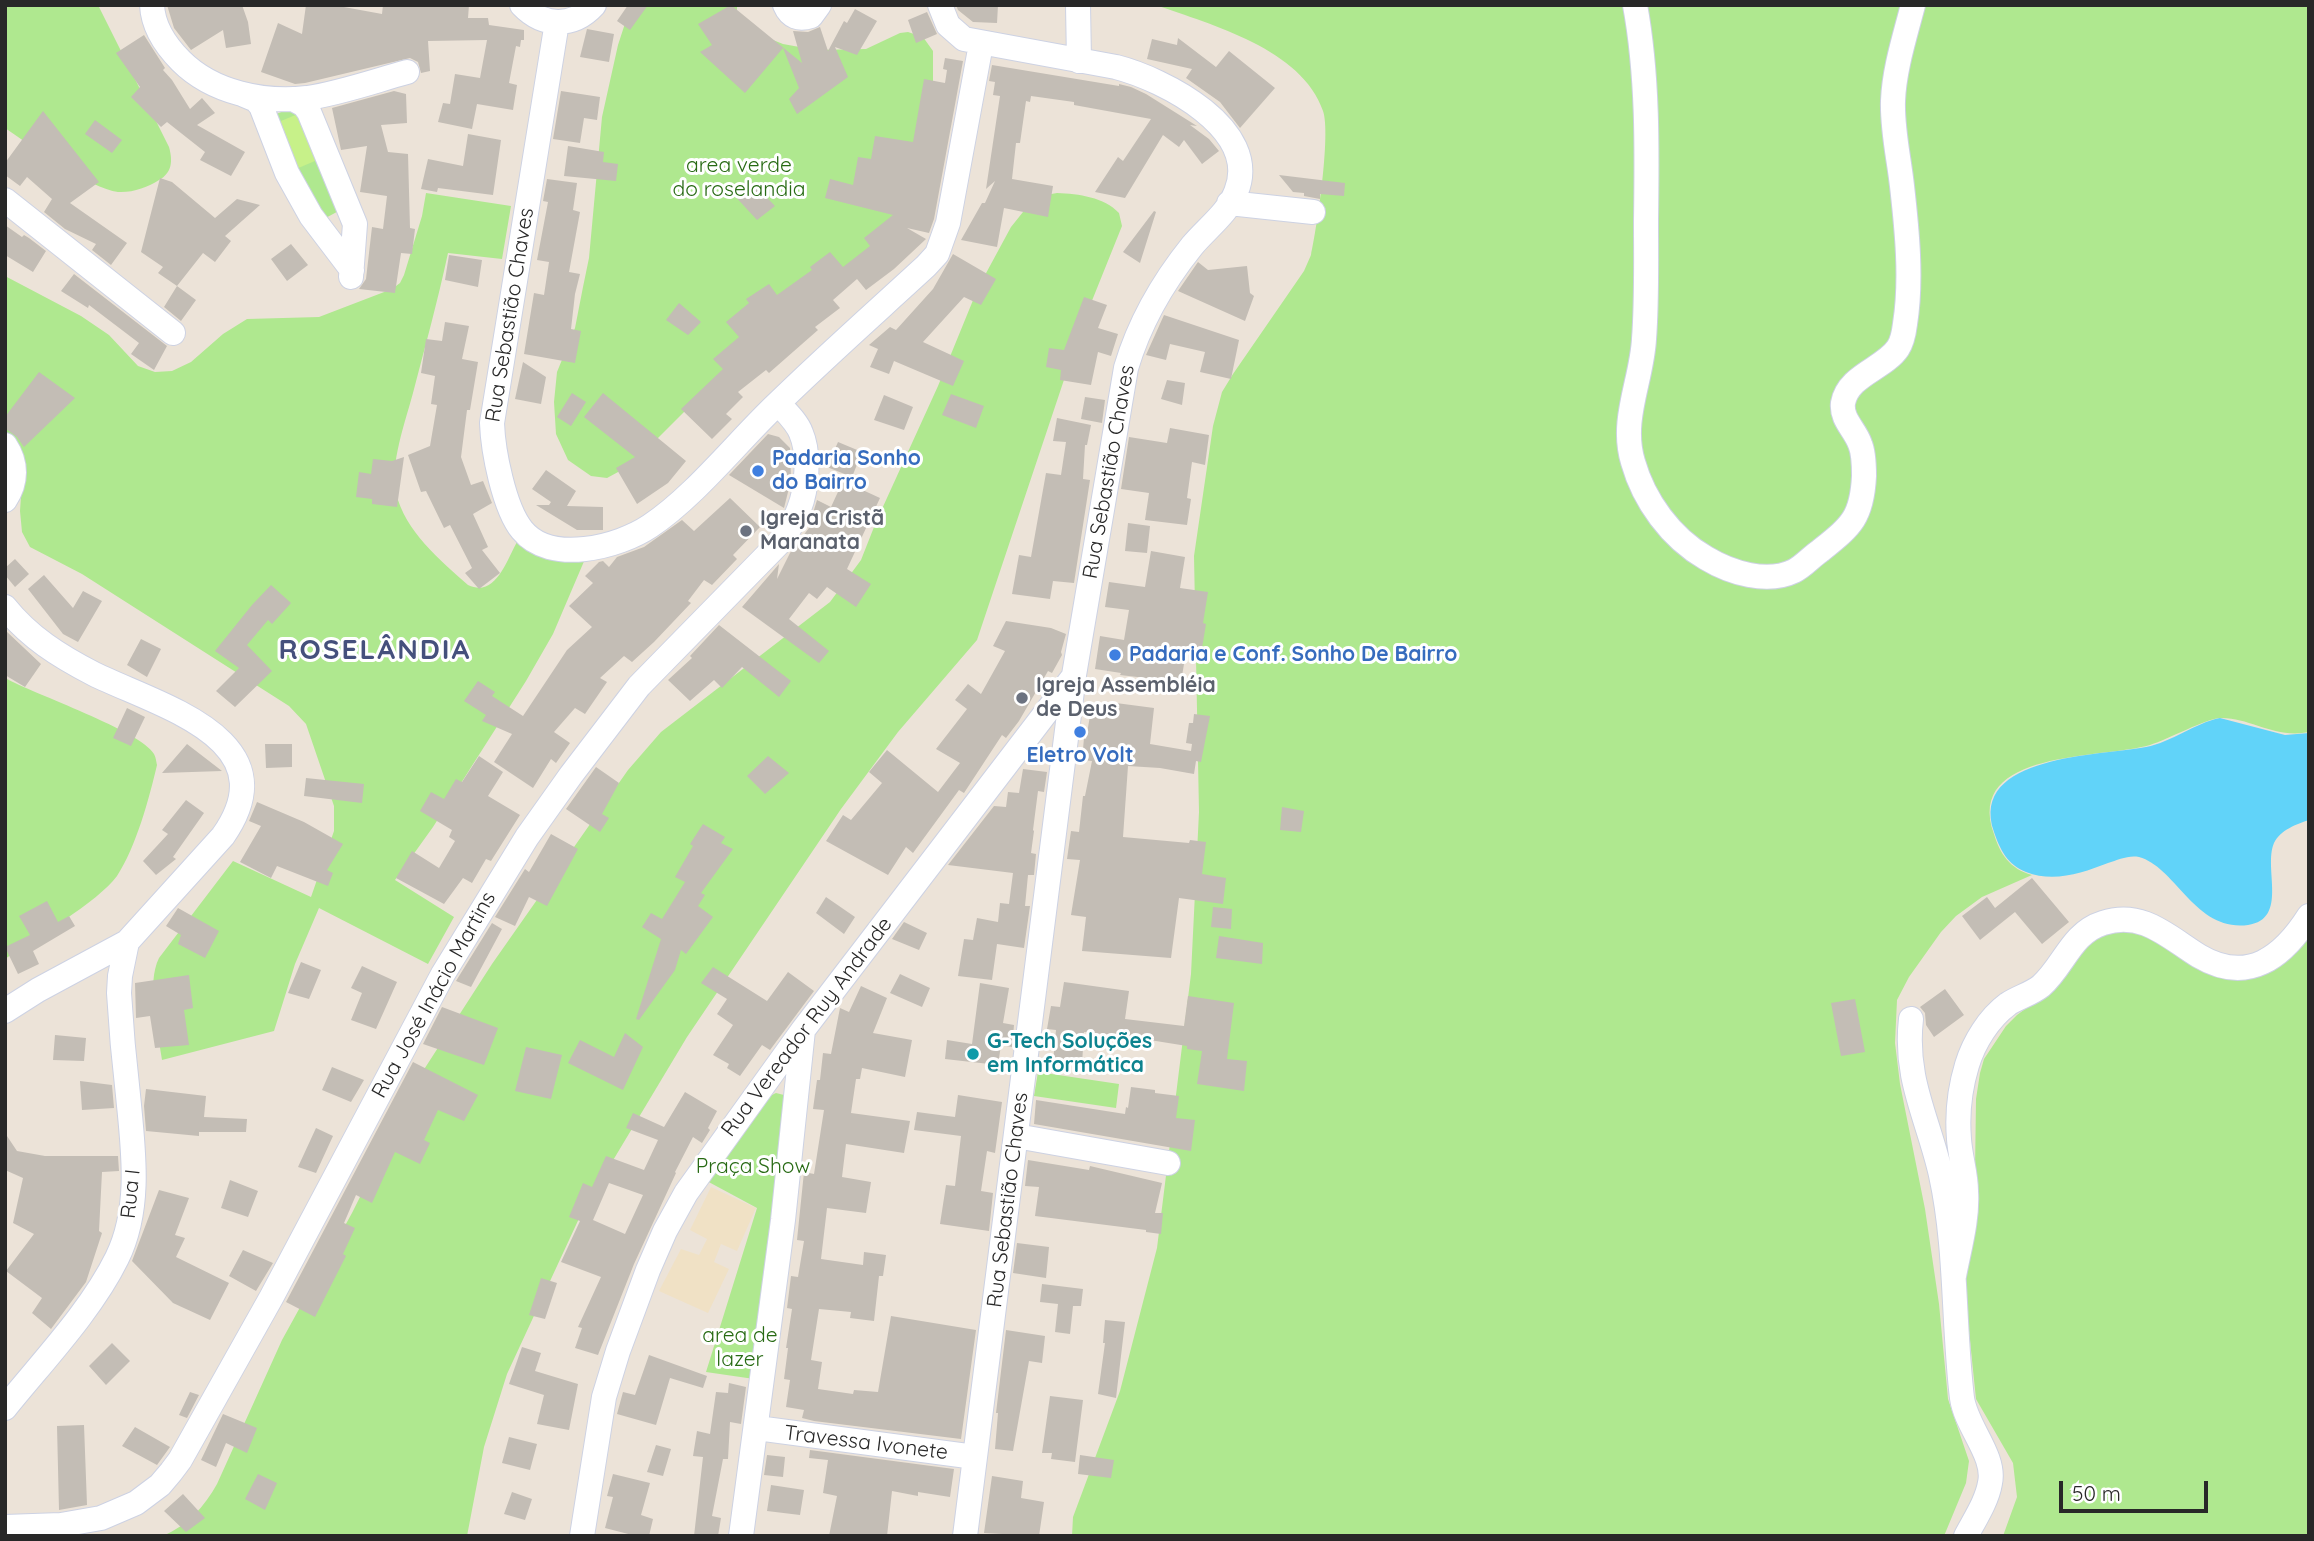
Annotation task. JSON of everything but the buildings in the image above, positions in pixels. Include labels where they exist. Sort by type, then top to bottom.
[{"type":"street","points":[[152,5],[157,28],[165,42],[186,66],[210,82],[256,100],[261,106],[287,173],[351,277],[355,242],[353,217],[309,112],[304,105],[293,99]]},
{"type":"street","points":[[522,5],[538,18],[557,22],[577,18],[594,5]]},
{"type":"street","points":[[785,5],[789,13],[800,18],[811,16],[819,5]]},
{"type":"street","points":[[940,5],[948,26],[955,33],[981,44]]},
{"type":"street","points":[[1078,5],[1079,61]]},
{"type":"street","points":[[1635,5],[1646,120],[1646,210],[1644,341],[1629,437],[1633,461],[1647,496],[1660,516],[1692,549],[1727,569],[1765,577],[1793,571],[1807,562],[1845,532],[1857,515],[1862,501],[1864,472],[1861,445],[1845,420],[1842,407],[1846,394],[1856,382],[1899,347],[1905,322],[1906,250],[1893,100],[1913,5]]},
{"type":"street","name":"Rua Sebastião Chaves","points":[[557,22],[492,423],[497,465],[520,529],[537,542],[563,549],[602,547],[628,538],[671,510],[778,403],[937,254],[948,223],[981,44],[1116,67],[1147,76],[1175,90],[1206,114],[1231,140],[1238,154],[1240,180],[1236,194],[1167,280],[1143,324],[1126,368],[1074,675],[965,1536]]},
{"type":"street","points":[[244,95],[293,99],[316,96],[407,72]]},
{"type":"street","points":[[5,201],[173,332]]},
{"type":"street","points":[[1229,203],[1313,212]]},
{"type":"street","name":"Rua José Inácio Martins","points":[[5,1527],[81,1522],[120,1512],[149,1494],[180,1460],[271,1298],[443,974],[527,837],[639,686],[780,542],[792,526],[803,493],[805,447],[798,427],[778,403]]},
{"type":"street","points":[[5,445],[11,454],[15,470],[12,487],[5,500]]},
{"type":"street","points":[[5,607],[21,626],[47,648],[201,726],[225,746],[240,766],[243,787],[239,808],[230,826],[187,878],[127,942],[5,1011]]},
{"type":"street","name":"Rua Vereador Ruy Andrade","points":[[582,1536],[604,1396],[632,1306],[660,1241],[696,1176],[803,1030],[1074,675]]},
{"type":"street","points":[[1954,1276],[1967,1193],[1958,1125],[1964,1078],[1974,1046],[1999,1011],[2043,984],[2081,935],[2102,923],[2127,920],[2153,925],[2205,959],[2238,968],[2255,966],[2280,953],[2297,935],[2309,916]]},
{"type":"street","name":"Rua I","points":[[5,1408],[99,1290],[118,1256],[128,1227],[134,1178],[134,1147],[119,994],[127,942]]},
{"type":"street","points":[[88,962],[103,964],[111,970],[117,979],[119,994]]},
{"type":"street","points":[[1911,1019],[1909,1054],[1913,1082],[1941,1174],[1954,1276],[1964,1407],[1991,1469],[1989,1489],[1966,1536]]},
{"type":"street","points":[[741,1536],[787,1189],[803,1030]]},
{"type":"street","points":[[1016,1136],[1168,1163]]},
{"type":"street","name":"Travessa Ivonete","points":[[757,1428],[975,1457]]},
{"type":"shaded area","points":[[711,1187],[756,1208],[737,1251],[721,1244],[714,1262],[729,1269],[708,1313],[659,1291],[681,1249],[699,1255],[707,1239],[690,1230]]},
{"type":"green space","points":[[5,5],[98,5],[169,147],[171,157],[167,174],[150,185],[134,190],[118,192],[106,189],[61,165],[5,128]]},
{"type":"green space","name":"area verde do roselandia","points":[[631,5],[737,5],[737,16],[753,32],[783,44],[816,50],[866,49],[908,32],[923,37],[933,51],[933,85],[910,192],[869,252],[695,401],[631,465],[607,478],[591,476],[568,460],[556,434],[554,402],[557,372],[575,328],[589,258],[602,117],[618,45]]},
{"type":"green space","points":[[1156,5],[2309,5],[2309,732],[2285,733],[2220,718],[2150,745],[2072,757],[2018,772],[1999,786],[1990,806],[1999,848],[2012,865],[2032,875],[1982,897],[1956,916],[1941,932],[1909,977],[1897,1000],[1895,1043],[1900,1084],[1925,1209],[1939,1304],[1948,1399],[1969,1461],[1966,1483],[1944,1536],[1072,1536],[1073,1517],[1120,1391],[1157,1248],[1191,974],[1199,812],[1194,556],[1213,426],[1222,392],[1304,271],[1311,255],[1324,160],[1323,111],[1312,89],[1296,71],[1253,42]]},
{"type":"green space","points":[[301,104],[346,207],[320,221],[269,117]]},
{"type":"green space","points":[[303,112],[322,158],[296,169],[276,123]]},
{"type":"green space","points":[[426,193],[511,206],[502,259],[448,253],[396,457],[394,482],[401,507],[415,532],[435,555],[468,585],[477,588],[486,587],[499,576],[517,542],[523,547],[585,559],[553,634],[526,681],[433,827],[395,880],[454,917],[428,964],[319,908],[295,964],[274,1031],[162,1060],[153,994],[155,969],[159,958],[233,861],[311,897],[334,831],[334,806],[306,724],[289,706],[82,574],[30,547],[22,532],[22,481],[5,433],[5,276],[81,316],[109,335],[138,366],[155,372],[172,371],[191,362],[223,334],[247,319],[319,317],[392,289],[400,283],[404,275]]},
{"type":"green space","points":[[1057,193],[1106,203],[1119,213],[1122,226],[1083,323],[977,640],[898,732],[841,809],[687,1037],[582,1212],[507,1374],[484,1447],[467,1536],[163,1536],[194,1514],[217,1484],[282,1340],[352,1213],[423,1071],[492,964],[628,770],[661,732],[830,602],[861,560],[978,288],[1011,227],[1023,212],[1046,195]]},
{"type":"green space","points":[[5,678],[129,735],[154,754],[157,765],[136,837],[117,876],[96,897],[5,959]]},
{"type":"green space","points":[[2121,927],[2178,950],[2279,965],[2298,951],[2309,937],[2309,1536],[2003,1536],[2017,1497],[2013,1463],[1976,1399],[1964,1282],[1975,1173],[1976,1099],[1980,1073],[1984,1059],[2006,1026],[2044,995],[2082,945]]},
{"type":"green space","points":[[1038,1072],[1119,1084],[1116,1108],[1034,1096]]},
{"type":"green space","points":[[776,1093],[784,1095],[761,1380],[706,1372],[757,1208],[705,1180],[768,1097]]},
{"type":"water","points":[[2220,718],[2285,735],[2309,733],[2309,820],[2285,831],[2274,843],[2271,853],[2271,903],[2268,913],[2260,921],[2248,925],[2230,924],[2214,919],[2152,863],[2139,857],[2123,858],[2068,875],[2047,877],[2020,869],[2002,851],[1994,832],[1991,806],[2001,787],[2019,773],[2072,757],[2156,745]]},
{"type":"place","name":"Padaria Sonho do Bairro","points":[[758,471]]},
{"type":"place","name":"Igreja Cristã Maranata","points":[[746,531]]},
{"type":"place","name":"Padaria e Conf. Sonho De Bairro","points":[[1115,655]]},
{"type":"place","name":"Igreja Assembléia de Deus","points":[[1022,698]]},
{"type":"place","name":"Eletro Volt","points":[[1080,732]]},
{"type":"place","name":"G-Tech Soluções em Informática","points":[[973,1054]]},
{"type":"district","name":"ROSELÂNDIA","points":[[375,651]]},
{"type":"park label","name":"Praça Show","points":[[753,1167]]},
{"type":"park label","name":"area de lazer","points":[[740,1348]]}]
